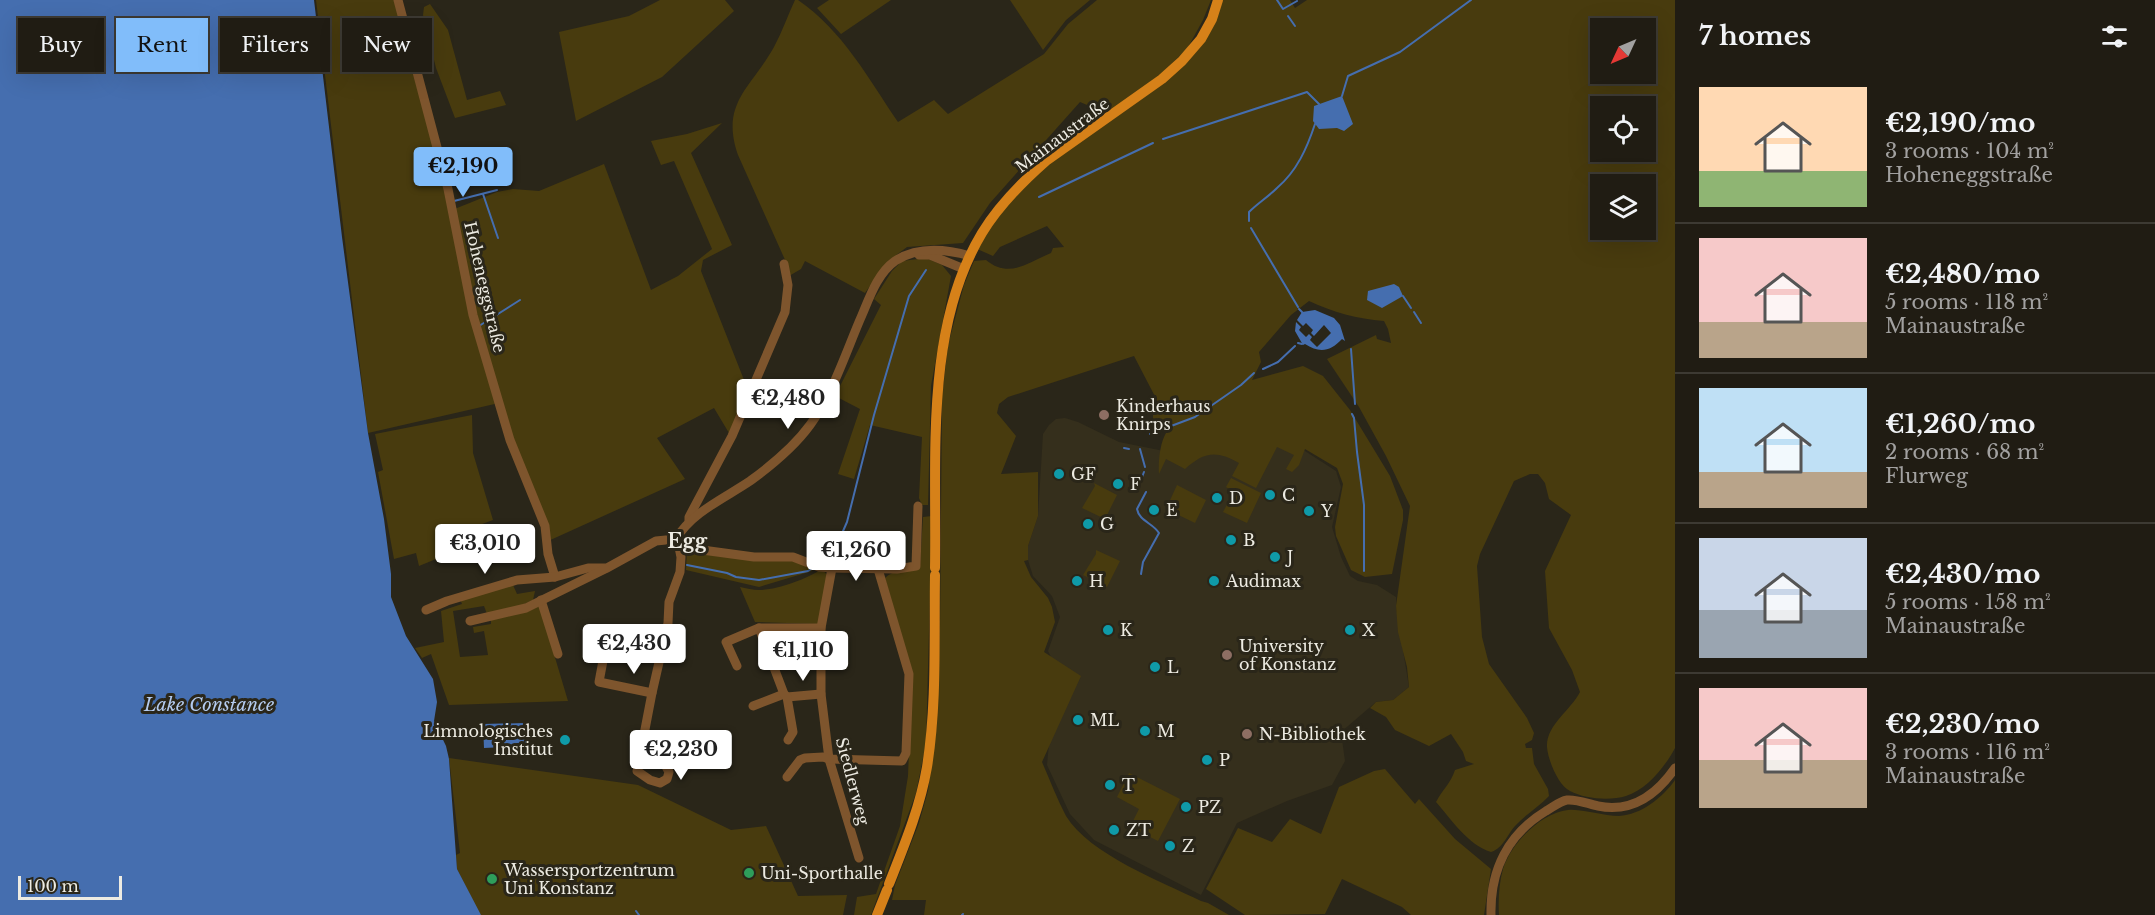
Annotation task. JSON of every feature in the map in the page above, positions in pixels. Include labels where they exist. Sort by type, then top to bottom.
[{"type":"main road","name":"Mainaustraße","points":[[877,915],[912,828],[927,769],[933,704],[940,367],[949,316],[964,269],[993,217],[1028,177],[1046,161],[1162,79],[1182,61],[1201,39],[1212,19],[1218,0]]},
{"type":"street","name":"Hoheneggstraße","points":[[398,0],[448,189],[473,315],[510,441],[545,526],[548,554],[555,576]]},
{"type":"street","points":[[689,521],[752,480],[783,455],[809,427],[828,394],[879,279],[897,260],[940,249],[970,256]]},
{"type":"street","points":[[910,255],[930,255],[964,269]]},
{"type":"street","points":[[641,751],[663,761],[669,772],[667,779],[660,783],[650,780],[637,771],[652,693],[668,623],[669,602],[680,572],[678,543],[732,436],[785,312],[788,285],[784,264]]},
{"type":"street","points":[[470,621],[512,612],[540,600],[607,568],[656,541],[754,557],[793,557],[819,567],[897,569],[916,566],[918,506]]},
{"type":"street","points":[[426,610],[447,601],[517,580],[555,576],[588,568],[607,568]]},
{"type":"street","name":"Siedlerweg","points":[[832,568],[821,628],[821,694],[829,759],[859,858]]},
{"type":"street","points":[[787,777],[800,760],[823,757],[879,759],[893,762],[902,761],[906,753],[909,674],[878,569]]},
{"type":"street","points":[[540,600],[558,654]]},
{"type":"street","points":[[759,628],[786,696],[793,732],[788,740]]},
{"type":"street","points":[[736,666],[726,642],[759,628],[821,628]]},
{"type":"street","points":[[605,650],[599,682],[652,693]]},
{"type":"street","points":[[753,706],[786,696],[821,694]]},
{"type":"street","points":[[1491,915],[1498,865],[1524,826],[1564,800],[1610,808],[1633,805],[1654,793],[1675,768]]},
{"type":"shaded area","points":[[316,0],[398,0],[403,18],[342,18],[342,72],[417,72],[452,210],[497,192],[513,189],[539,191],[604,164],[651,290],[678,276],[712,249],[674,161],[661,165],[651,141],[687,134],[722,123],[691,153],[732,245],[703,260],[701,271],[748,390],[729,433],[714,408],[657,438],[685,479],[546,542],[499,403],[368,433],[325,72],[330,72],[330,18],[318,18]]},
{"type":"shaded area","points":[[660,0],[725,0],[734,11],[662,77],[576,121],[559,32],[629,16]]},
{"type":"shaded area","points":[[795,0],[798,0],[814,12],[842,41],[898,122],[934,100],[948,114],[1044,54],[1068,24],[1097,0],[1211,0],[1187,49],[1162,73],[1187,53],[1219,0],[1290,0],[1295,8],[1307,0],[1675,0],[1675,748],[1666,763],[1641,789],[1626,796],[1598,798],[1576,794],[1566,788],[1558,778],[1549,759],[1547,747],[1550,732],[1580,692],[1572,670],[1549,628],[1545,571],[1571,515],[1549,499],[1545,483],[1538,474],[1530,474],[1514,481],[1480,554],[1477,566],[1482,637],[1489,664],[1527,718],[1534,733],[1532,740],[1525,744],[1526,748],[1532,748],[1534,764],[1548,789],[1549,796],[1524,817],[1502,844],[1491,852],[1467,838],[1436,802],[1455,770],[1474,764],[1466,761],[1451,734],[1429,746],[1395,730],[1386,717],[1370,708],[1376,702],[1393,700],[1409,687],[1407,667],[1398,632],[1396,606],[1410,506],[1359,407],[1327,359],[1376,335],[1377,339],[1391,343],[1388,329],[1384,321],[1345,314],[1309,301],[1291,315],[1259,352],[1261,362],[1252,380],[1303,366],[1323,376],[1350,410],[1390,476],[1403,510],[1392,574],[1365,577],[1351,570],[1336,536],[1335,527],[1343,484],[1337,468],[1305,449],[1299,465],[1292,472],[1286,469],[1294,455],[1277,447],[1256,488],[1232,476],[1239,463],[1224,456],[1204,456],[1185,469],[1166,459],[1159,474],[1160,453],[1166,433],[1153,426],[1153,411],[1161,408],[1134,356],[1008,397],[999,404],[997,413],[1016,436],[1001,474],[1038,472],[1038,516],[1028,546],[1028,560],[1024,561],[1031,577],[1048,598],[1052,607],[1055,622],[1044,652],[1081,676],[1042,762],[1066,816],[1091,843],[1109,855],[1229,915],[924,915],[926,900],[892,900],[895,885],[919,823],[928,791],[937,724],[942,397],[948,345],[964,285],[974,261],[986,260],[994,266],[1010,269],[1026,265],[1051,253],[1053,248],[1064,247],[1047,226],[1000,247],[993,256],[975,248],[997,210],[1106,113],[1080,102],[990,203],[963,243],[907,247],[887,262],[865,293],[805,261],[801,269],[789,276],[786,262],[738,155],[733,137],[735,109],[780,35]]},
{"type":"shaded area","points":[[829,0],[891,0],[841,34],[817,8]]},
{"type":"shaded area","points":[[1010,0],[1090,0],[1066,20],[1043,50]]},
{"type":"shaded area","points":[[430,4],[448,30],[467,100],[500,91],[506,105],[455,118],[436,68],[432,52],[432,18],[424,18],[424,7]]},
{"type":"shaded area","points":[[926,258],[942,265],[951,276],[931,386],[928,505],[922,505],[919,498],[922,437],[870,425],[854,479],[838,474],[860,409],[835,396],[881,305],[874,299],[892,271],[902,261]]},
{"type":"shaded area","points":[[472,415],[473,453],[493,520],[466,530],[470,545],[419,566],[416,553],[394,559],[378,472],[383,470],[375,434]]},
{"type":"shaded area","name":"University of Konstanz","points":[[1065,418],[1119,442],[1164,451],[1291,442],[1336,471],[1341,487],[1332,527],[1341,557],[1350,576],[1358,581],[1377,585],[1396,597],[1409,687],[1393,700],[1376,702],[1341,732],[1345,761],[1332,785],[1287,801],[1237,823],[1201,895],[1094,840],[1070,814],[1047,765],[1056,667],[1048,651],[1060,617],[1052,596],[1033,576],[1028,560],[1028,546],[1038,516],[1043,434],[1056,419]]},
{"type":"shaded area","points":[[1231,478],[1261,493],[1247,523],[1223,512],[1234,492],[1226,487]]},
{"type":"shaded area","points":[[1094,483],[1117,495],[1105,519],[1082,508],[1095,486]]},
{"type":"shaded area","points":[[1177,485],[1206,500],[1195,523],[1166,509]]},
{"type":"shaded area","points":[[932,516],[926,743],[916,793],[871,915],[854,915],[857,897],[876,894],[900,826],[908,776],[912,675],[885,578],[897,572],[920,567],[923,517]]},
{"type":"shaded area","points":[[687,550],[792,559],[812,566],[812,571],[759,587],[686,570]]},
{"type":"shaded area","points":[[1096,550],[1120,561],[1107,587],[1083,575],[1096,554]]},
{"type":"shaded area","points":[[822,569],[828,576],[820,624],[755,622],[740,587],[759,590],[774,588],[800,580]]},
{"type":"shaded area","points":[[513,585],[517,594],[535,591],[533,600],[513,609],[487,614],[484,606],[453,611],[460,657],[488,655],[484,631],[474,633],[473,627],[491,624],[491,619],[539,604],[568,701],[449,705],[431,654],[422,658],[415,648],[444,642],[441,611],[462,604],[460,599]]},
{"type":"shaded area","points":[[449,758],[638,785],[731,830],[766,826],[798,896],[847,895],[843,915],[466,915],[477,909],[457,869],[456,855],[460,853]]},
{"type":"shaded area","points":[[1385,769],[1415,804],[1419,799],[1455,839],[1491,869],[1484,915],[1411,915],[1402,907],[1342,879],[1325,914],[1245,915],[1206,889],[1238,828],[1272,842],[1290,819],[1321,834],[1339,787],[1374,771]]},
{"type":"shaded area","points":[[1129,773],[1180,799],[1158,841],[1130,827],[1139,809],[1117,797]]},
{"type":"shaded area","points":[[1675,780],[1675,915],[1499,915],[1501,880],[1507,859],[1520,840],[1538,823],[1558,812],[1568,810],[1616,816],[1627,815],[1643,809],[1658,799]]},
{"type":"water","name":"Lake Constance","points":[[0,0],[314,0],[316,18],[220,18],[220,72],[323,72],[368,433],[384,519],[391,574],[391,597],[406,636],[433,679],[437,702],[434,721],[446,746],[449,759],[457,869],[481,915],[0,915]]},
{"type":"water","points":[[1342,96],[1353,124],[1344,131],[1337,128],[1319,129],[1313,121],[1314,106]]},
{"type":"water","points":[[1394,284],[1399,287],[1403,296],[1382,308],[1367,300],[1368,291]]},
{"type":"water","points":[[1315,310],[1334,318],[1340,325],[1345,341],[1342,339],[1333,347],[1324,350],[1303,345],[1295,331],[1296,322],[1301,327],[1299,330],[1306,337],[1309,334],[1312,337],[1310,340],[1317,347],[1331,333],[1324,325],[1314,336],[1311,333],[1313,330],[1306,323],[1303,326],[1297,320],[1302,312]]},
{"type":"water","points":[[525,723],[526,746],[484,748],[483,724]]},
{"type":"waterway","points":[[1277,0],[1283,9],[1297,1]]},
{"type":"waterway","points":[[1342,96],[1348,76],[1400,52],[1471,0]]},
{"type":"waterway","points":[[1288,16],[1295,26]]},
{"type":"waterway","points":[[1163,139],[1307,92],[1319,104]]},
{"type":"waterway","points":[[1249,221],[1249,212],[1274,191],[1296,167],[1315,124]]},
{"type":"waterway","points":[[1039,197],[1153,143]]},
{"type":"waterway","points":[[454,201],[497,190]]},
{"type":"waterway","points":[[483,194],[498,238]]},
{"type":"waterway","points":[[1251,228],[1298,307]]},
{"type":"waterway","points":[[833,554],[847,522],[874,415],[909,296],[926,270]]},
{"type":"waterway","points":[[1403,296],[1411,308]]},
{"type":"waterway","points":[[479,326],[520,300]]},
{"type":"waterway","points":[[1299,309],[1302,312]]},
{"type":"waterway","points":[[1414,312],[1421,323]]},
{"type":"waterway","points":[[1298,343],[1302,344]]},
{"type":"waterway","points":[[1263,369],[1278,362],[1295,346]]},
{"type":"waterway","points":[[1351,349],[1355,404]]},
{"type":"waterway","points":[[1150,434],[1195,417],[1241,385],[1254,373]]},
{"type":"waterway","points":[[1352,414],[1364,505],[1364,571]]},
{"type":"waterway","points":[[1124,448],[1129,449]]},
{"type":"waterway","points":[[1140,449],[1145,467]]},
{"type":"waterway","points":[[1142,477],[1144,472]]},
{"type":"waterway","points":[[1141,574],[1143,562],[1159,533],[1138,513],[1137,509],[1146,492]]},
{"type":"waterway","points":[[687,565],[759,580],[808,571],[813,568]]},
{"type":"waterway","points":[[636,911],[639,915]]},
{"type":"place","name":"Kinderhaus Knirps","points":[[1104,415]]},
{"type":"place","name":"GF","points":[[1059,474]]},
{"type":"place","name":"F","points":[[1118,484]]},
{"type":"place","name":"C","points":[[1270,495]]},
{"type":"place","name":"D","points":[[1217,498]]},
{"type":"place","name":"E","points":[[1154,510]]},
{"type":"place","name":"Y","points":[[1309,511]]},
{"type":"place","name":"G","points":[[1088,524]]},
{"type":"place","name":"B","points":[[1231,540]]},
{"type":"place","name":"J","points":[[1275,557]]},
{"type":"place","name":"H","points":[[1077,581]]},
{"type":"place","name":"Audimax","points":[[1214,581]]},
{"type":"place","name":"K","points":[[1108,630]]},
{"type":"place","name":"X","points":[[1350,630]]},
{"type":"place","name":"University of Konstanz","points":[[1227,655]]},
{"type":"place","name":"L","points":[[1155,667]]},
{"type":"place","name":"ML","points":[[1078,720]]},
{"type":"place","name":"M","points":[[1145,731]]},
{"type":"place","name":"N-Bibliothek","points":[[1247,734]]},
{"type":"place","name":"Limnologisches Institut","points":[[565,740]]},
{"type":"place","name":"P","points":[[1207,760]]},
{"type":"place","name":"T","points":[[1110,785]]},
{"type":"place","name":"PZ","points":[[1186,807]]},
{"type":"place","name":"ZT","points":[[1114,830]]},
{"type":"place","name":"Z","points":[[1170,846]]},
{"type":"place","name":"Uni-Sporthalle","points":[[749,873]]},
{"type":"place","name":"Wassersportzentrum Uni Konstanz","points":[[492,879]]},
{"type":"district","name":"Egg","points":[[687,541]]}]
